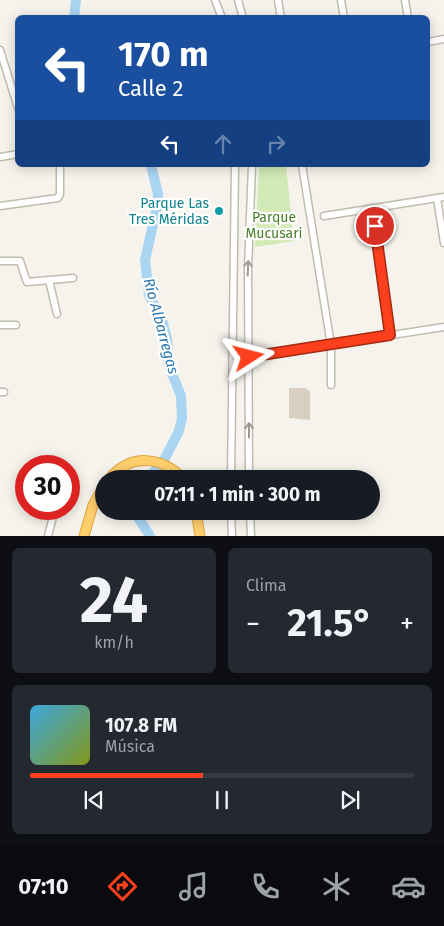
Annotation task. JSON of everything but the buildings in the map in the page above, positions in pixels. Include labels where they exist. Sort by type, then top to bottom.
[{"type":"highway","points":[[118,470],[134,461],[153,461],[169,466],[174,470]]},
{"type":"highway","points":[[84,536],[95,502]]},
{"type":"highway","points":[[197,520],[200,536]]},
{"type":"street","points":[[215,0],[221,15]]},
{"type":"street","points":[[238,0],[242,15]]},
{"type":"street","points":[[278,0],[280,15]]},
{"type":"street","points":[[341,0],[344,15]]},
{"type":"street","points":[[405,0],[408,15]]},
{"type":"street","points":[[430,42],[444,39]]},
{"type":"street","points":[[1,54],[15,98]]},
{"type":"street","points":[[0,157],[15,154]]},
{"type":"street","points":[[0,206],[58,198],[60,194],[60,167]]},
{"type":"street","points":[[231,470],[236,167]]},
{"type":"street","points":[[249,470],[248,270],[252,167]]},
{"type":"street","points":[[302,167],[330,344],[331,385]]},
{"type":"street","points":[[324,216],[440,197],[444,243]]},
{"type":"street","points":[[372,208],[390,335]]},
{"type":"street","points":[[0,261],[17,260],[22,263],[26,282],[73,278]]},
{"type":"street","points":[[49,280],[57,314]]},
{"type":"street","points":[[0,326],[16,325]]},
{"type":"street","points":[[249,357],[444,326]]},
{"type":"street","points":[[48,536],[52,520]]},
{"type":"street","points":[[231,520],[232,536]]},
{"type":"street","points":[[251,520],[252,536]]},
{"type":"green space","name":"Parque Mucusari","points":[[259,167],[286,167],[294,241],[255,247]]},
{"type":"waterway","name":"Río Albarregas","points":[[74,15],[76,0]]},
{"type":"waterway","name":"Río Albarregas","points":[[151,167],[158,194],[157,207],[145,260],[149,295],[162,320],[167,339],[168,363],[181,396],[182,418],[179,431],[164,460],[156,470]]},
{"type":"waterway","name":"Río Albarregas","points":[[140,520],[150,536]]},
{"type":"place","name":"Parque Las Tres Méridas","points":[[219,211]]},
{"type":"route","points":[[249,357],[390,335],[375,226]]}]
